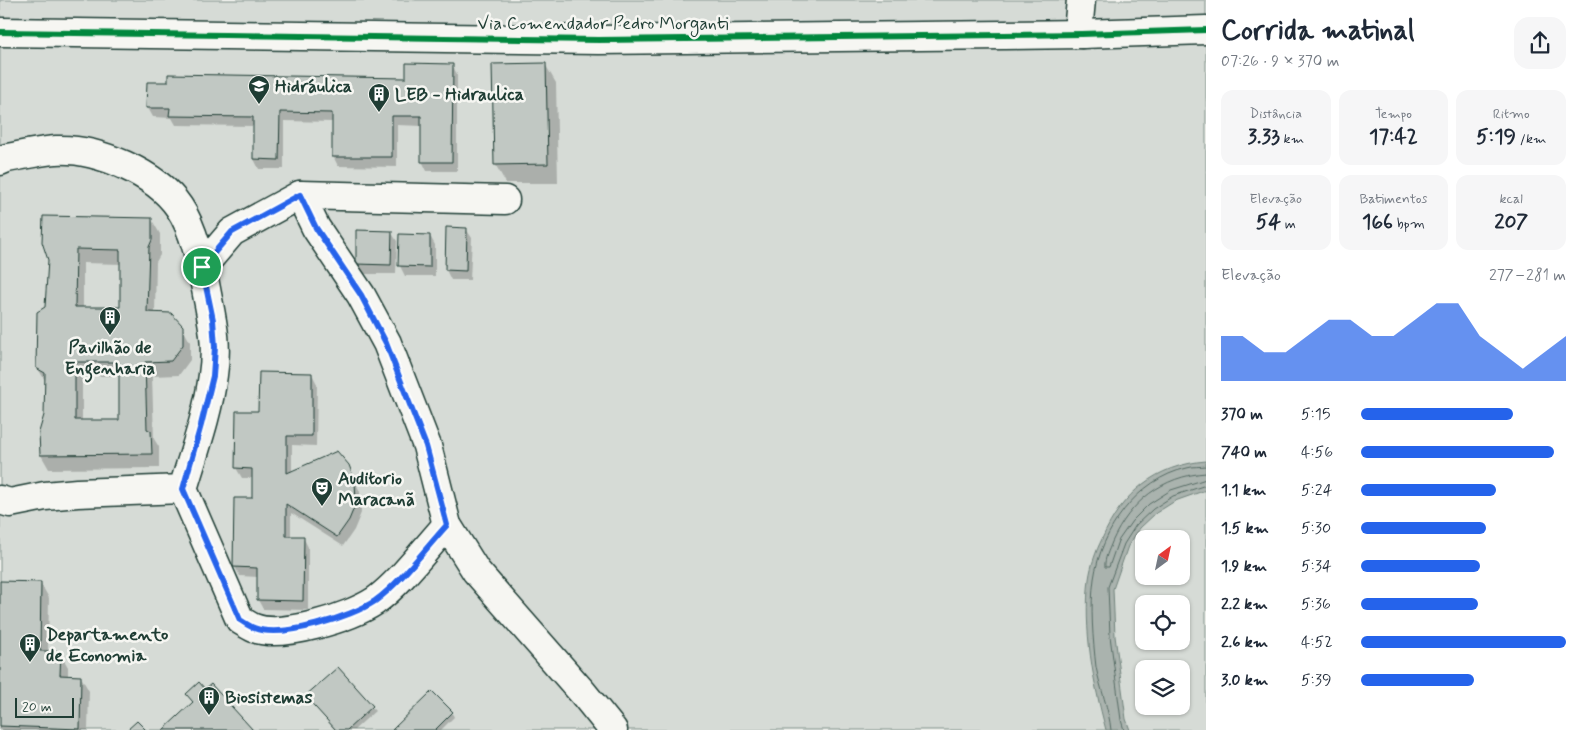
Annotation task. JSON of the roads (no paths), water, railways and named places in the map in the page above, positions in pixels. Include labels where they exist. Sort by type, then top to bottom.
[{"type":"street","points":[[1081,0],[1079,21],[1082,34]]},
{"type":"street","name":"Via Comendador Pedro Morganti","points":[[0,32],[599,40],[1082,34],[1206,30]]},
{"type":"street","points":[[0,160],[57,150],[83,152],[111,160],[139,172],[159,185],[179,207],[190,229],[202,267],[213,320],[215,347],[213,376],[183,489],[240,620],[255,628],[284,631],[348,615],[375,600],[399,580],[447,525]]},
{"type":"street","points":[[202,267],[232,232],[300,195],[505,200]]},
{"type":"street","points":[[300,195],[316,228],[361,295],[386,343],[426,446],[447,525],[476,571],[584,693],[613,730]]},
{"type":"street","points":[[3,503],[77,493],[183,489]]},
{"type":"water","points":[[1206,461],[1206,490],[1175,501],[1156,513],[1139,530],[1135,530],[1135,536],[1128,546],[1113,589],[1115,636],[1126,719],[1130,730],[1106,730],[1093,674],[1088,636],[1087,598],[1091,569],[1110,523],[1131,495],[1156,475],[1171,468]]},
{"type":"place","name":"Hidráulica","points":[[259,105]]},
{"type":"place","name":"LEB - Hidraulica","points":[[379,113]]},
{"type":"place","name":"Pavilhão de Engenharia","points":[[110,336]]},
{"type":"place","name":"Auditorio Maracanã","points":[[322,507]]},
{"type":"place","name":"Departamento de Economia","points":[[30,663]]},
{"type":"place","name":"Biosistemas","points":[[209,716]]}]
